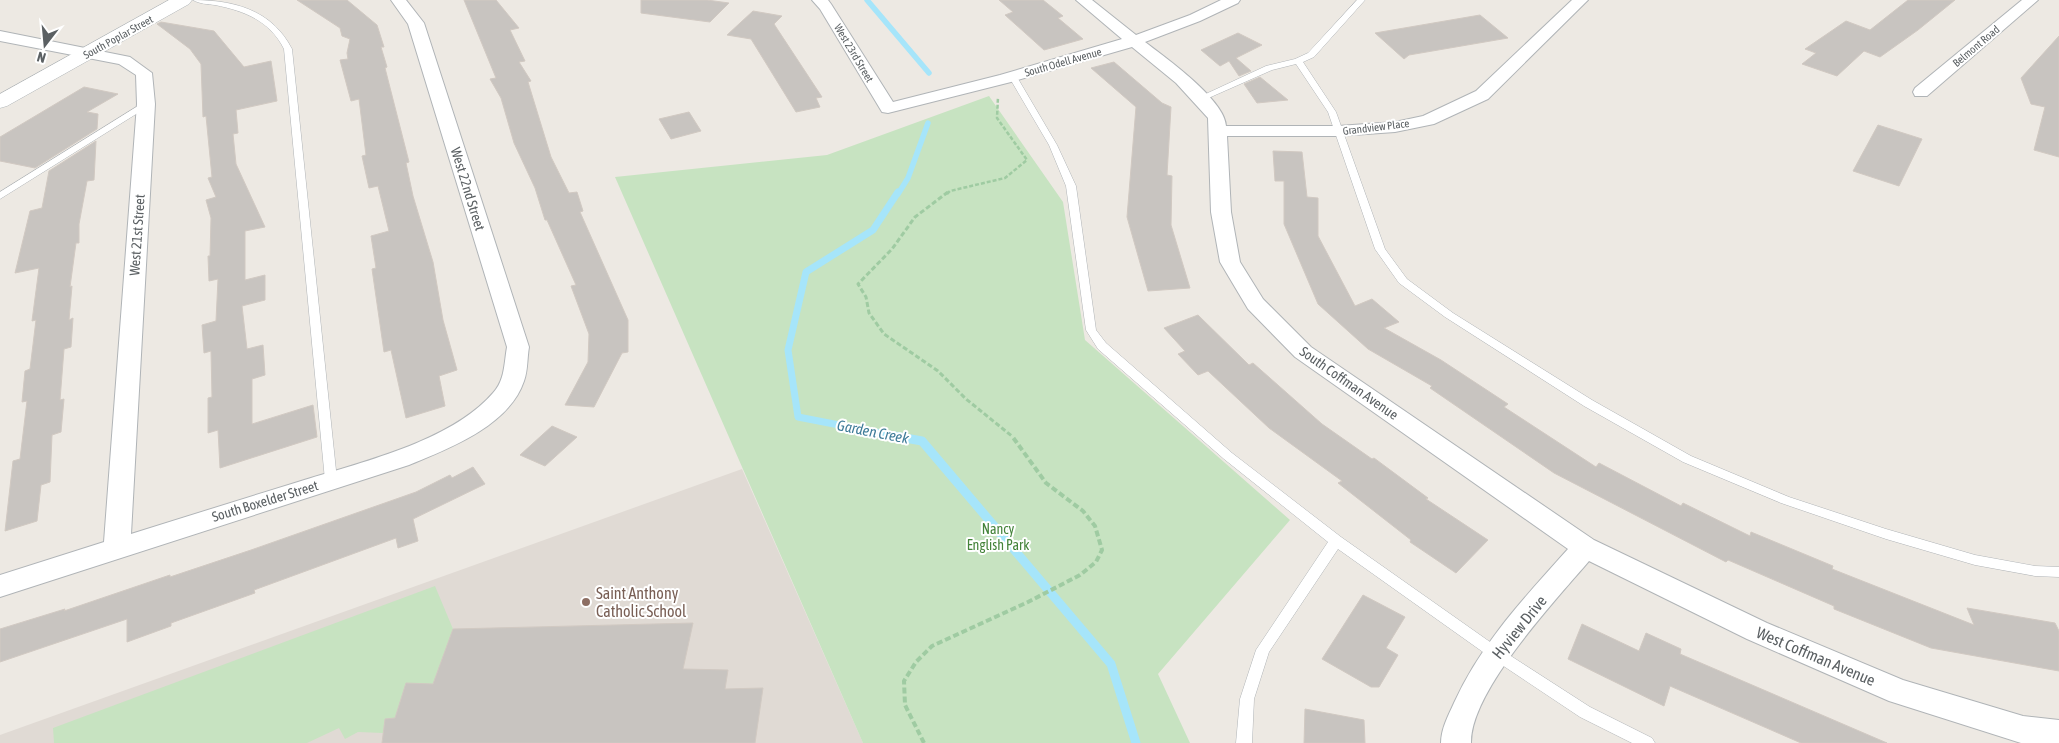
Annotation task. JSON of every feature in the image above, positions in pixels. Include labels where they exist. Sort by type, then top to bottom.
[{"type":"main road","name":"South Poplar Street","points":[[0,102],[183,0]]},
{"type":"street","name":"West 22nd Street","points":[[398,0],[416,23],[518,347],[512,384]]},
{"type":"street","name":"West 23rd Street","points":[[818,0],[826,7],[888,108]]},
{"type":"street","name":"South Coffman Avenue","points":[[1083,0],[1182,79],[1217,118],[1221,212],[1230,262],[1255,304],[1303,352],[1585,547]]},
{"type":"street","name":"South Odell Avenue","points":[[888,108],[1006,79],[1134,42],[1208,14],[1233,0]]},
{"type":"street","name":"Grandview Place","points":[[1217,132],[1338,131],[1395,127],[1428,120],[1482,95],[1581,0]]},
{"type":"street","name":"Belmont Road","points":[[1921,92],[2031,0]]},
{"type":"street","name":"West 21st Street","points":[[0,36],[91,52],[124,60],[144,73],[146,104],[117,548]]},
{"type":"street","name":"South Boxelder Street","points":[[0,586],[400,459],[448,438],[490,411],[512,384]]},
{"type":"street","name":"Hyview Drive","points":[[1456,743],[1455,734],[1471,698],[1495,654],[1585,547]]},
{"type":"street","name":"West Coffman Avenue","points":[[1585,547],[1757,631],[1899,692],[2023,730],[2059,734]]},
{"type":"lane","points":[[197,0],[227,4],[255,14],[274,26],[284,37],[288,49],[331,480]]},
{"type":"lane","points":[[1201,98],[1269,68],[1311,55],[1361,0]]},
{"type":"lane","points":[[1298,60],[1332,112],[1356,175],[1380,249],[1404,281],[1449,315],[1588,403],[1687,459],[1785,500],[1886,534],[1975,560],[2059,572]]},
{"type":"lane","points":[[1006,79],[1053,145],[1071,186],[1091,330],[1102,346],[1228,456],[1336,541],[1495,654],[1585,712],[1647,743]]},
{"type":"lane","points":[[0,196],[146,104]]},
{"type":"lane","points":[[1244,743],[1247,699],[1263,650],[1336,541]]},
{"type":"path","points":[[924,743],[905,705],[904,681],[916,662],[932,646],[1028,602],[1080,575],[1096,562],[1102,550],[1095,526],[1083,510],[1046,483],[1016,439],[966,400],[938,371],[884,334],[869,313],[866,297],[858,284],[892,249],[915,217],[950,192],[1005,178],[1027,160],[997,118],[1006,79]]},
{"type":"shaded area","name":"Saint Anthony Catholic School","points":[[742,469],[863,743],[0,743],[0,735]]},
{"type":"green space","name":"Nancy English Park","points":[[989,96],[1063,202],[1085,340],[1290,520],[1158,674],[1190,743],[863,743],[615,177],[827,155]]},
{"type":"green space","points":[[435,586],[453,629],[433,684],[406,684],[395,718],[385,719],[383,733],[358,732],[345,739],[339,728],[307,743],[54,743],[53,728]]},
{"type":"building","points":[[297,0],[347,0],[377,25],[384,47],[381,47],[387,67],[385,68],[409,162],[406,163],[413,196],[433,262],[443,320],[457,370],[439,376],[445,406],[406,418],[391,350],[384,352],[372,269],[376,268],[371,236],[389,231],[378,186],[369,188],[362,156],[366,155],[359,99],[351,101],[340,60],[348,59],[347,53],[350,39],[342,36],[340,28]]},
{"type":"building","points":[[464,0],[496,0],[519,28],[510,30],[525,61],[519,62],[531,81],[528,82],[551,157],[569,193],[577,192],[583,211],[580,212],[628,320],[628,352],[622,353],[594,407],[565,405],[588,362],[589,334],[571,286],[576,285],[547,220],[545,220],[535,188],[514,143],[501,98],[490,79],[496,78]]},
{"type":"building","points":[[641,0],[707,0],[729,3],[710,22],[641,13]]},
{"type":"building","points":[[999,0],[1043,0],[1063,16],[1058,18],[1083,39],[1044,50],[1005,15],[1013,12]]},
{"type":"building","points":[[1908,0],[1955,0],[1880,57],[1864,51],[1837,76],[1802,64],[1816,53],[1805,49],[1846,21],[1870,30]]},
{"type":"building","points":[[753,11],[782,16],[774,24],[822,97],[816,98],[820,107],[796,112],[751,39],[727,35]]},
{"type":"building","points":[[1480,15],[1508,38],[1409,55],[1404,59],[1375,33]]},
{"type":"building","points":[[161,22],[214,31],[244,67],[271,61],[277,101],[236,110],[238,133],[233,134],[236,164],[265,227],[245,231],[245,280],[265,275],[265,300],[242,306],[247,349],[263,345],[265,375],[252,379],[252,424],[313,405],[317,437],[220,468],[218,430],[208,433],[208,398],[212,397],[211,351],[204,353],[202,325],[216,321],[218,279],[209,281],[208,256],[210,256],[211,218],[206,200],[216,197],[208,178],[212,177],[206,116],[203,117],[201,64],[190,49],[157,24]]},
{"type":"building","points":[[1238,33],[1262,45],[1236,58],[1251,71],[1239,76],[1229,61],[1220,66],[1201,50]]},
{"type":"building","points":[[2059,36],[2059,157],[2034,150],[2045,107],[2031,104],[2021,78]]},
{"type":"building","points":[[1114,62],[1162,103],[1171,107],[1167,175],[1172,176],[1171,225],[1190,288],[1148,291],[1127,217],[1136,107],[1091,68]]},
{"type":"building","points":[[1260,77],[1288,100],[1257,103],[1244,84]]},
{"type":"building","points":[[84,87],[118,94],[87,112],[98,114],[97,129],[35,168],[0,161],[0,137]]},
{"type":"building","points":[[689,112],[701,131],[671,139],[659,119]]},
{"type":"building","points":[[1878,125],[1922,139],[1899,186],[1853,171]]},
{"type":"building","points":[[96,141],[94,180],[87,181],[79,224],[79,243],[76,243],[70,287],[72,286],[69,320],[73,318],[71,347],[64,349],[60,400],[64,399],[61,432],[52,435],[50,482],[41,485],[37,521],[5,531],[13,461],[20,459],[27,401],[22,402],[25,371],[30,369],[36,320],[32,321],[39,268],[15,273],[30,211],[42,208],[49,171]]},
{"type":"building","points":[[1273,151],[1302,152],[1307,197],[1318,198],[1318,236],[1355,306],[1372,299],[1399,322],[1384,328],[1441,360],[1508,404],[1504,407],[1596,467],[1599,463],[1681,506],[1683,503],[1750,536],[1751,532],[1833,566],[1832,569],[1974,625],[1967,608],[2055,623],[2059,631],[2059,671],[1931,648],[1834,609],[1834,606],[1728,560],[1726,562],[1554,473],[1430,388],[1432,386],[1368,349],[1318,304],[1284,224],[1284,181],[1275,181]]},
{"type":"building","points":[[1198,315],[1249,365],[1253,363],[1322,424],[1372,459],[1374,458],[1428,498],[1426,499],[1488,540],[1456,573],[1410,542],[1411,540],[1338,483],[1342,481],[1269,428],[1208,371],[1198,375],[1178,354],[1185,351],[1164,328]]},
{"type":"building","points":[[552,426],[577,437],[545,466],[520,455]]},
{"type":"building","points":[[473,467],[485,484],[413,519],[418,541],[398,548],[396,538],[254,590],[255,593],[171,623],[171,626],[127,642],[127,619],[0,662],[0,629],[65,609],[64,611],[251,550],[416,492],[450,475],[452,478]]},
{"type":"building","points":[[1363,595],[1405,617],[1386,648],[1398,655],[1379,687],[1371,687],[1322,659]]},
{"type":"building","points":[[693,623],[683,669],[728,670],[725,689],[763,688],[755,743],[382,743],[385,719],[395,718],[406,683],[433,684],[453,629]]},
{"type":"building","points":[[1582,624],[1639,651],[1646,633],[1681,649],[1680,654],[1887,743],[1801,743],[1670,686],[1664,706],[1568,659]]},
{"type":"building","points":[[1305,709],[1364,720],[1365,743],[1304,743]]},
{"type":"waterway","name":"Garden Creek","points":[[867,0],[929,73]]},
{"type":"waterway","name":"Garden Creek","points":[[898,194],[908,178],[928,123]]},
{"type":"waterway","name":"Garden Creek","points":[[898,192],[873,230],[806,272],[788,350],[798,417],[901,437]]},
{"type":"waterway","name":"Garden Creek","points":[[894,436],[922,441],[1111,664],[1136,743]]},
{"type":"place","name":"Saint Anthony Catholic School","points":[[586,602]]}]
